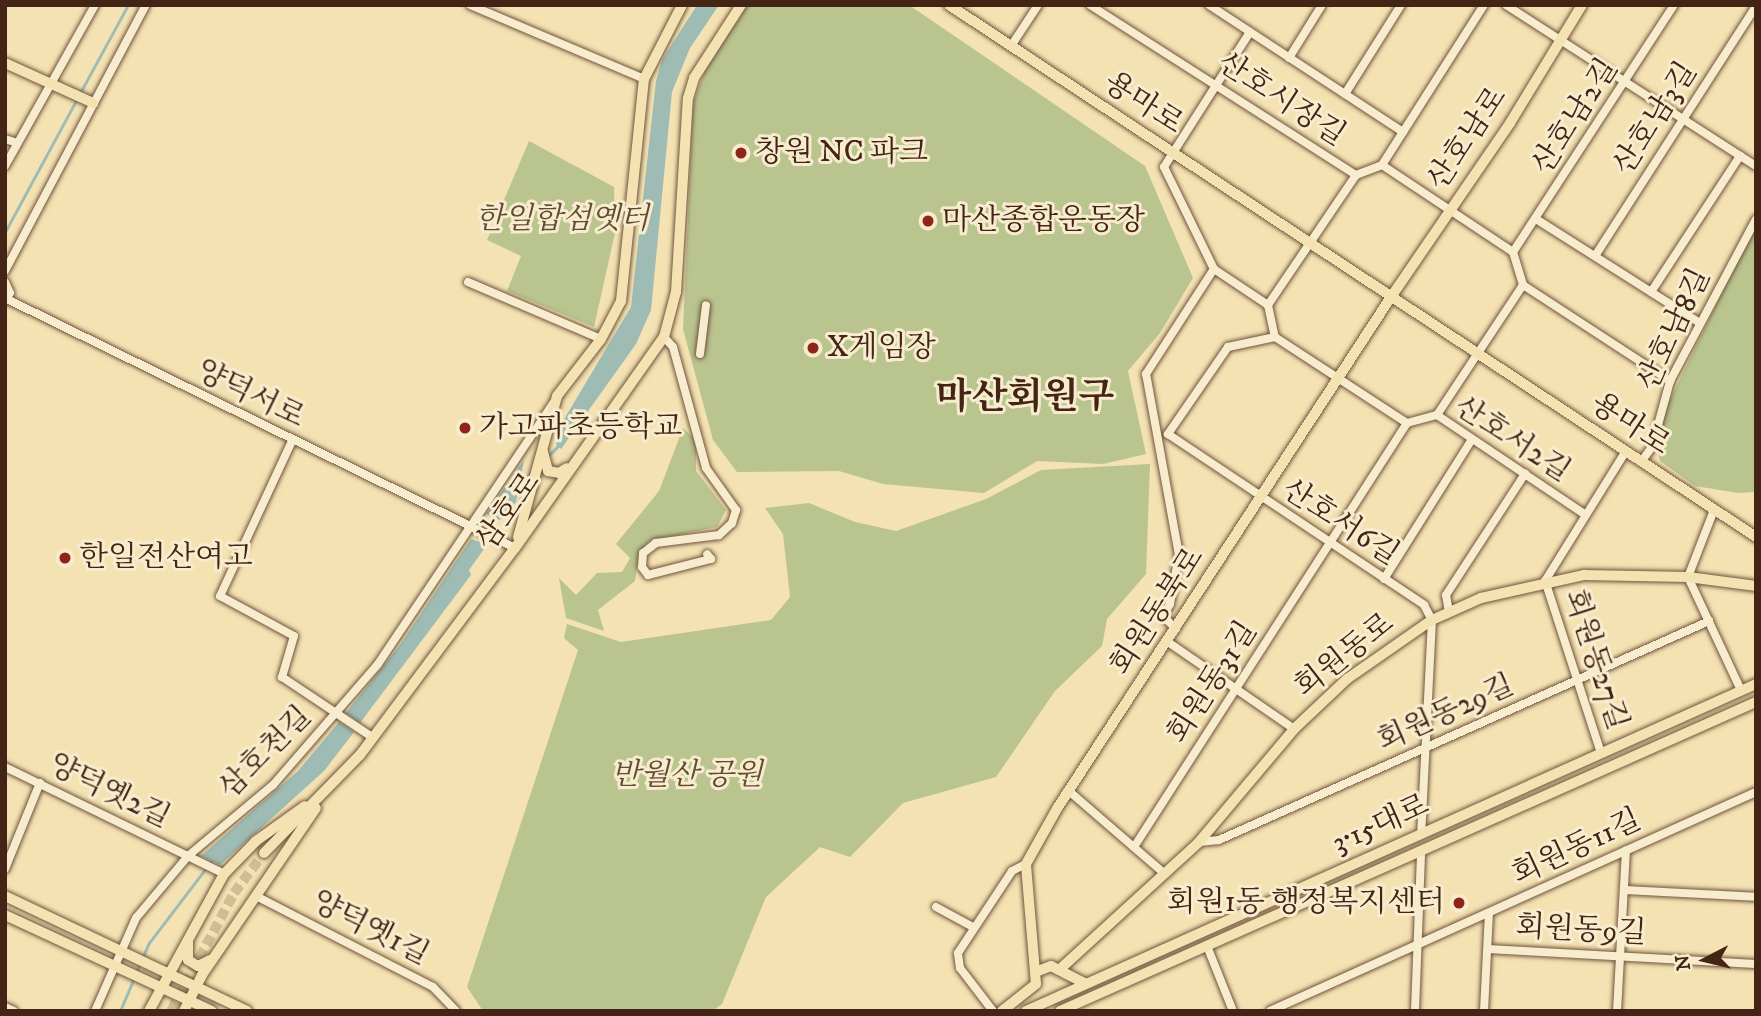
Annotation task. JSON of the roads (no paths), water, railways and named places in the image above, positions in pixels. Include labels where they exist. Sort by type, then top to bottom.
[{"type":"main road","name":"삼호로","points":[[515,548],[545,431],[557,396],[616,316],[625,284],[633,156],[644,79],[682,5]]},
{"type":"main road","name":"삼호로","points":[[184,1011],[218,952],[331,788],[515,548],[664,337],[676,292],[688,99],[694,78],[741,5]]},
{"type":"main road","name":"산호남로","points":[[1391,297],[1582,5]]},
{"type":"main road","name":"용마로","points":[[951,6],[1756,537]]},
{"type":"main road","points":[[5,62],[93,103]]},
{"type":"main road","name":"회원동북로","points":[[1026,864],[1391,297]]},
{"type":"main road","points":[[545,431],[543,458],[548,471],[565,471],[575,460]]},
{"type":"main road","name":"회원동로","points":[[1059,970],[1199,842],[1294,729],[1347,679],[1432,620],[1481,598],[1545,581],[1584,575],[1688,577],[1756,586]]},
{"type":"main road","name":"3·15대로","points":[[1026,1011],[1756,684]]},
{"type":"main road","name":"3·15대로","points":[[1060,1011],[1756,702]]},
{"type":"main road","name":"삼호로","points":[[264,853],[331,788]]},
{"type":"main road","name":"삼호로","points":[[149,1011],[164,971],[190,934],[221,872],[256,841],[331,788]]},
{"type":"main road","points":[[1002,1011],[1036,984],[1038,971],[1026,864]]},
{"type":"main road","points":[[5,896],[247,1011]]},
{"type":"main road","points":[[5,915],[212,1011]]},
{"type":"main road","points":[[190,934],[188,960],[198,967],[218,952]]},
{"type":"main road","points":[[1038,971],[1051,966],[1086,984]]},
{"type":"street","points":[[5,271],[146,5]]},
{"type":"street","points":[[470,5],[644,79]]},
{"type":"street","points":[[1011,46],[1038,5]]},
{"type":"street","name":"산호시장길","points":[[1090,5],[1356,175],[1382,165]]},
{"type":"street","points":[[1209,5],[1403,132]]},
{"type":"street","points":[[1289,58],[1322,5]]},
{"type":"street","points":[[1345,94],[1401,5]]},
{"type":"street","points":[[1484,5],[1382,165],[1513,252],[1523,285],[1670,381]]},
{"type":"street","points":[[1506,5],[1756,166]]},
{"type":"street","name":"산호남2길","points":[[1513,252],[1626,83],[1674,5]]},
{"type":"street","points":[[5,166],[93,6]]},
{"type":"street","name":"산호남3길","points":[[1595,256],[1756,6]]},
{"type":"street","points":[[1159,441],[1168,434],[1228,346],[1275,337],[1268,306],[1214,269],[1164,167],[1250,32]]},
{"type":"street","points":[[5,139],[17,143]]},
{"type":"street","points":[[1651,292],[1740,156]]},
{"type":"street","points":[[1268,306],[1356,175]]},
{"type":"street","points":[[1536,219],[1698,322]]},
{"type":"street","name":"산호남8길","points":[[1641,462],[1652,447],[1670,381],[1698,322],[1756,219]]},
{"type":"street","points":[[1176,629],[1163,616],[1179,555],[1146,374],[1214,269]]},
{"type":"street","points":[[5,282],[10,289],[6,300]]},
{"type":"street","points":[[468,282],[601,339]]},
{"type":"street","points":[[1437,415],[1523,285]]},
{"type":"street","name":"양덕서로","points":[[6,300],[515,548]]},
{"type":"street","points":[[701,354],[706,305]]},
{"type":"street","points":[[664,337],[673,347],[706,468],[736,510],[732,523],[719,535],[656,543],[643,553],[642,567],[648,575],[711,559],[707,554]]},
{"type":"street","name":"산호서2길","points":[[1275,337],[1407,422],[1437,415],[1586,515]]},
{"type":"street","name":"삼호천길","points":[[95,1011],[136,918],[191,858],[273,785],[339,715],[398,636],[557,396]]},
{"type":"street","name":"회원동31길","points":[[1134,847],[1407,422]]},
{"type":"street","name":"산호서6길","points":[[1168,434],[1424,605],[1432,620]]},
{"type":"street","points":[[1384,579],[1472,439]]},
{"type":"street","points":[[292,441],[220,596],[294,636],[282,677],[372,737]]},
{"type":"street","points":[[1545,581],[1626,451]]},
{"type":"street","points":[[1449,612],[1446,595],[1525,474]]},
{"type":"street","points":[[1714,510],[1688,577],[1741,690]]},
{"type":"street","name":"회원동27길","points":[[1545,581],[1575,681],[1601,753]]},
{"type":"street","points":[[1421,834],[1429,746],[1432,620]]},
{"type":"street","name":"회원동29길","points":[[1199,842],[1219,840],[1709,621]]},
{"type":"street","points":[[1168,642],[1294,729]]},
{"type":"street","name":"양덕옛2길","points":[[5,767],[221,872]]},
{"type":"street","points":[[5,869],[40,783]]},
{"type":"street","points":[[1070,792],[1165,874]]},
{"type":"street","name":"회원동11길","points":[[1270,1011],[1756,792]]},
{"type":"street","points":[[1617,1011],[1626,850]]},
{"type":"street","points":[[1415,1011],[1421,852]]},
{"type":"street","points":[[993,1011],[957,959],[974,927],[1012,871],[1026,864]]},
{"type":"street","points":[[1624,890],[1756,897]]},
{"type":"street","name":"양덕옛1길","points":[[256,895],[433,987],[456,1011]]},
{"type":"street","points":[[936,907],[974,927]]},
{"type":"street","points":[[1484,1011],[1489,913]]},
{"type":"street","points":[[1207,946],[1233,1011]]},
{"type":"street","name":"회원동9길","points":[[1488,949],[1756,964]]},
{"type":"street","points":[[5,1007],[14,1011]]},
{"type":"water","points":[[697,5],[719,5],[690,48],[672,92],[651,310],[636,344],[561,449],[556,445],[560,426],[631,307],[656,81],[662,60]]},
{"type":"water","points":[[524,460],[516,502],[505,517],[499,520],[486,514]]},
{"type":"water","points":[[471,539],[483,543],[484,549],[469,570],[471,575],[360,723],[346,713],[400,645]]},
{"type":"water","points":[[339,722],[354,732],[324,771],[220,865],[201,856],[298,771]]},
{"type":"waterway","points":[[80,93],[128,5]]},
{"type":"waterway","points":[[5,232],[77,99]]},
{"type":"waterway","points":[[546,458],[559,445]]},
{"type":"waterway","points":[[519,485],[532,472]]},
{"type":"waterway","points":[[487,531],[497,516]]},
{"type":"waterway","points":[[136,972],[149,943],[213,859]]},
{"type":"waterway","points":[[120,1011],[134,978]]},
{"type":"tunnel","points":[[171,1011],[234,893],[264,853]]},
{"type":"place","name":"창원 NC 파크","points":[[741,153]]},
{"type":"place","name":"마산종합운동장","points":[[928,221]]},
{"type":"place","name":"X게임장","points":[[813,348]]},
{"type":"place","name":"가고파초등학교","points":[[465,428]]},
{"type":"place","name":"한일전산여고","points":[[65,558]]},
{"type":"place","name":"회원1동 행정복지센터","points":[[1459,903]]},
{"type":"district","name":"마산회원구","points":[[1025,398]]},
{"type":"park label","name":"한일합섬옛터","points":[[562,220]]},
{"type":"park label","name":"반월산 공원","points":[[687,776]]}]
